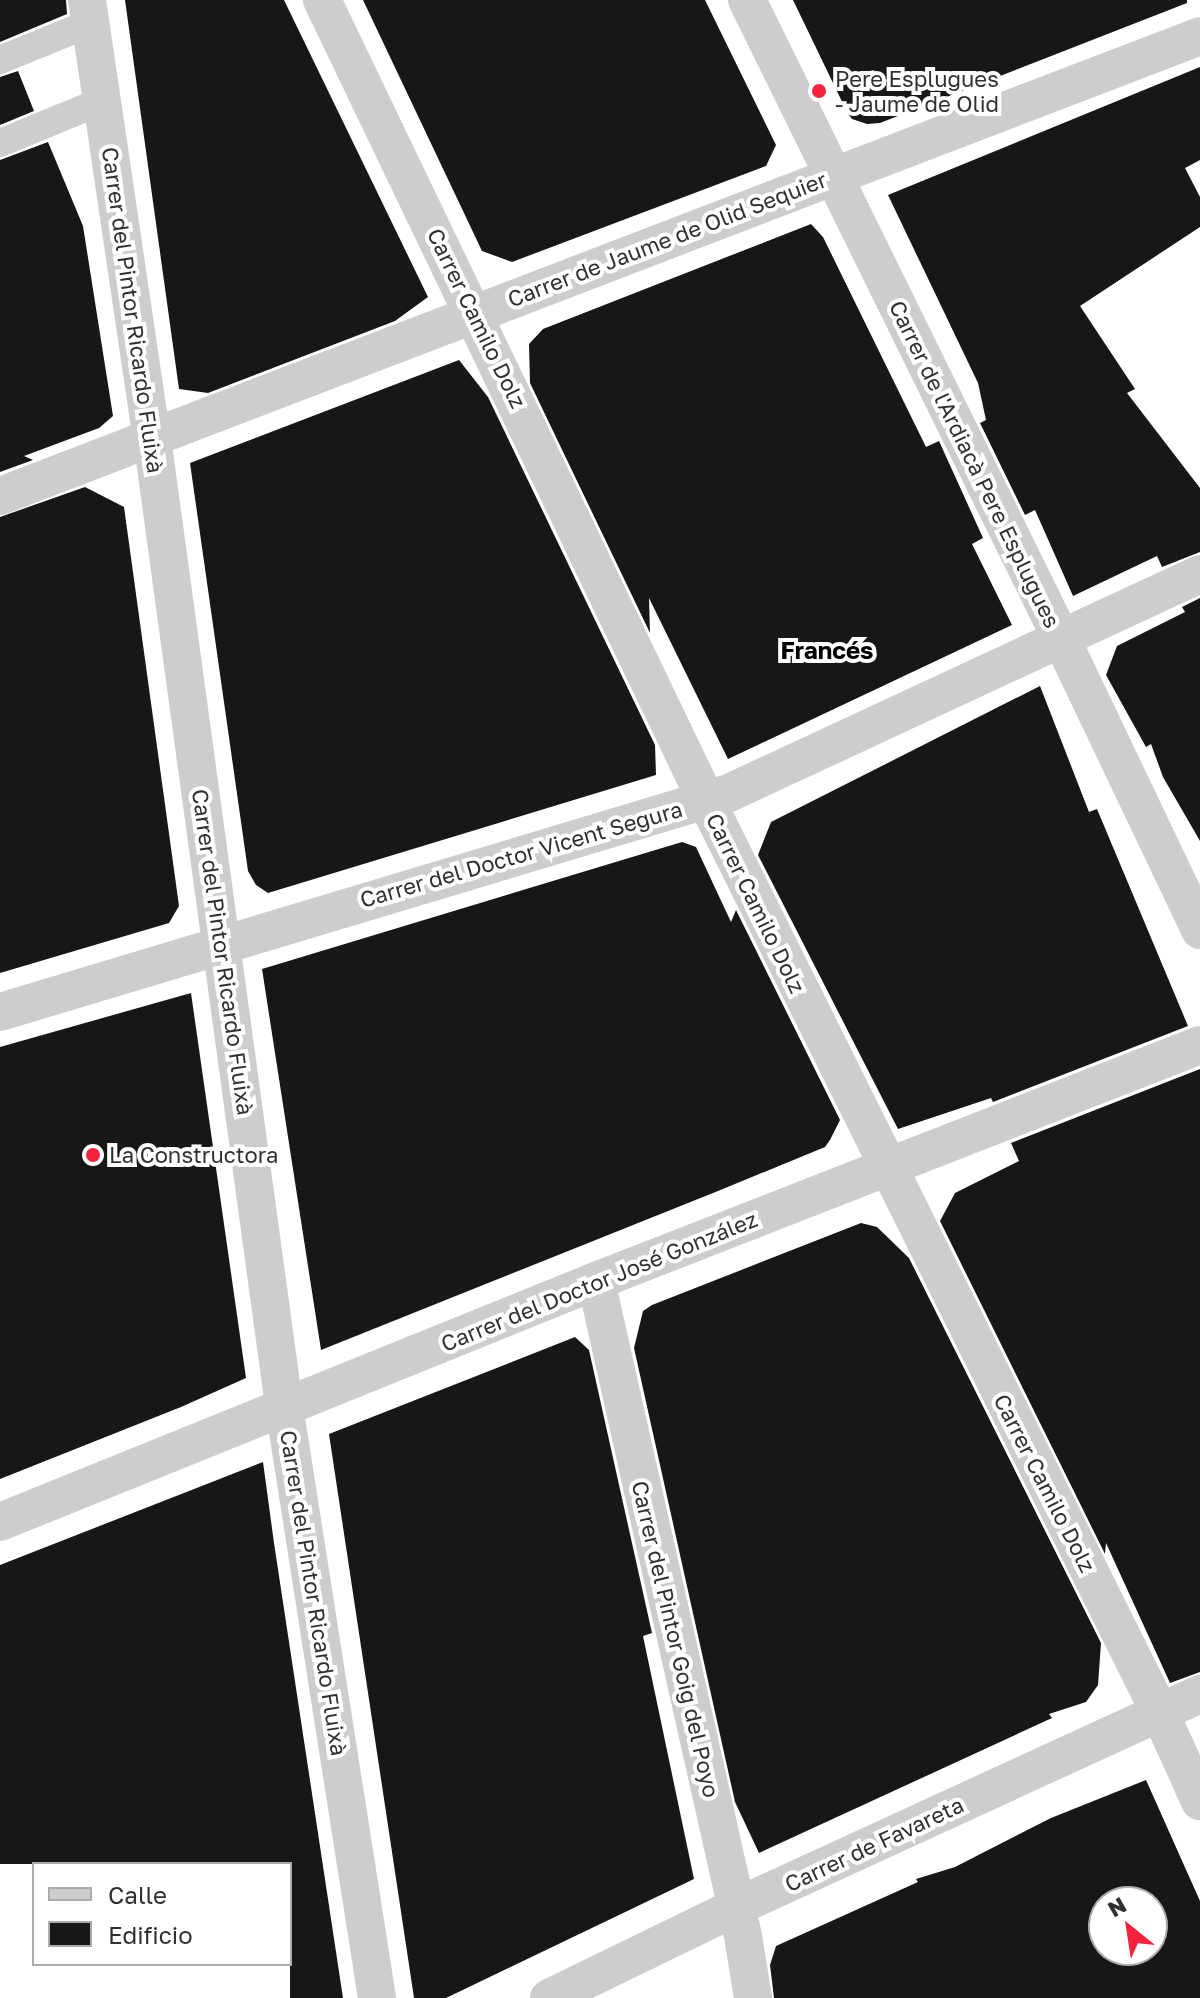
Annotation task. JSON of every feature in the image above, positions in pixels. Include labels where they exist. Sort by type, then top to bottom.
[{"type":"street","name":"Carrer Camilo Dolz","points":[[322,0],[706,800],[1160,1713],[1200,1801]]},
{"type":"street","name":"Carrer de l'Ardiacà Pere Esplugues","points":[[747,0],[1060,636],[1200,930]]},
{"type":"street","points":[[0,60],[88,12]]},
{"type":"street","name":"Carrer del Pintor Ricardo Fluixà","points":[[88,12],[152,438],[284,1406],[377,1998]]},
{"type":"street","name":"Carrer de Jaume de Olid Sequier","points":[[0,496],[1200,36]]},
{"type":"street","points":[[0,143],[102,101]]},
{"type":"street","name":"Carrer del Doctor Vicent Segura","points":[[0,1012],[729,793],[1060,636],[1200,574]]},
{"type":"street","name":"Carrer del Doctor José González","points":[[0,1522],[596,1281],[1200,1045]]},
{"type":"street","name":"Carrer del Pintor Goig del Poyo","points":[[596,1281],[736,1907],[753,1998]]},
{"type":"street","name":"Carrer de Favareta","points":[[549,1998],[736,1907],[1200,1694]]},
{"type":"building","points":[[0,0],[66,0],[67,14],[0,42]]},
{"type":"building","points":[[125,0],[284,0],[428,297],[395,321],[208,393],[179,389]]},
{"type":"building","points":[[363,0],[705,0],[776,145],[766,166],[512,262],[482,251]]},
{"type":"building","points":[[793,0],[1187,0],[1187,3],[880,123],[867,124],[852,119],[847,112]]},
{"type":"building","points":[[1200,67],[1200,160],[1185,168],[1200,197],[1200,227],[1080,306],[1135,389],[1127,393],[1200,488],[1200,552],[1162,567],[1157,556],[1073,596],[1035,510],[1025,515],[980,423],[986,420],[978,383],[888,195]]},
{"type":"building","points":[[18,71],[34,111],[0,125],[0,77]]},
{"type":"building","points":[[48,142],[83,226],[113,416],[99,428],[24,456],[33,460],[0,472],[0,160]]},
{"type":"building","points":[[811,224],[823,237],[926,447],[939,441],[983,538],[972,544],[1012,625],[728,759],[649,598],[650,633],[530,383],[529,344],[543,329]]},
{"type":"building","points":[[459,360],[488,397],[655,745],[656,775],[268,893],[256,885],[248,871],[190,463]]},
{"type":"building","points":[[85,487],[124,507],[179,906],[169,923],[0,973],[0,517]]},
{"type":"building","points":[[1200,598],[1200,841],[1163,777],[1151,744],[1146,747],[1106,675],[1117,646],[1185,612],[1182,607]]},
{"type":"building","points":[[1040,686],[1089,812],[1097,809],[1188,1026],[993,1102],[991,1098],[898,1129],[758,855],[771,822]]},
{"type":"building","points":[[682,842],[696,847],[731,922],[736,910],[840,1120],[830,1140],[825,1147],[321,1350],[262,969]]},
{"type":"building","points":[[191,993],[246,1378],[0,1479],[0,1047]]},
{"type":"building","points":[[1200,1069],[1200,1672],[1170,1683],[1106,1543],[1105,1554],[940,1221],[955,1193],[1019,1161],[1011,1143]]},
{"type":"building","points":[[861,1223],[877,1227],[909,1258],[1101,1643],[1098,1685],[1086,1702],[1049,1714],[1052,1718],[759,1853],[735,1802],[634,1348],[643,1311],[652,1305]]},
{"type":"building","points":[[575,1337],[589,1350],[652,1633],[643,1636],[694,1879],[446,1998],[414,1998],[329,1434]]},
{"type":"building","points":[[263,1462],[343,1998],[290,1998],[292,1862],[0,1864],[0,1565]]},
{"type":"building","points":[[1146,1780],[1200,1901],[1200,1998],[774,1998],[770,1965],[776,1946],[918,1882],[916,1879],[955,1867],[1051,1818]]},
{"type":"place","name":"Pere Esplugues - Jaume de Olid","points":[[819,91]]},
{"type":"place","name":"La Constructora","points":[[93,1155]]},
{"type":"district","name":"Francés","points":[[827,650]]}]
